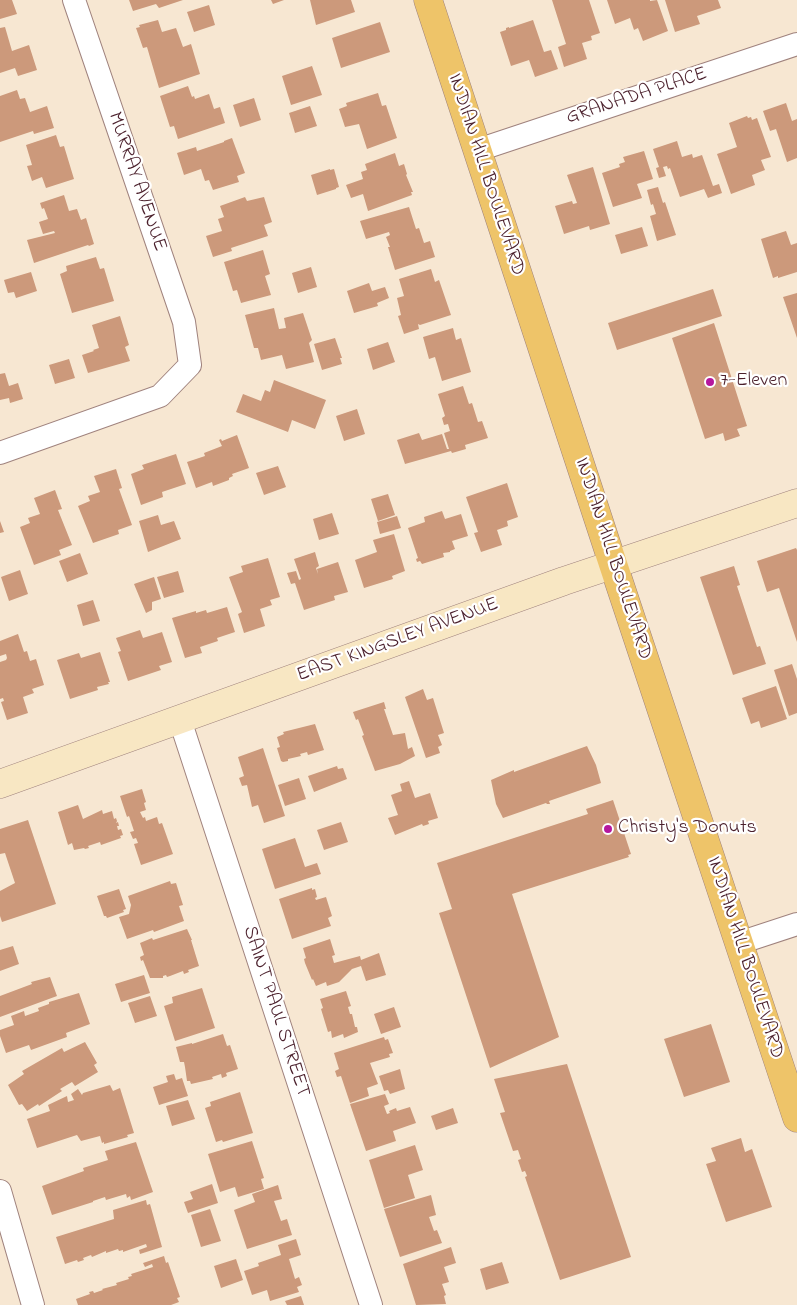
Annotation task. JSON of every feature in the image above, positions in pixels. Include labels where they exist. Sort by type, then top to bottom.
[{"type":"main road","name":"INDIAN HILL BOULEVARD","points":[[428,0],[797,1118]]},
{"type":"street","name":"MURRAY AVENUE","points":[[0,453],[160,396],[190,365],[184,322],[74,0]]},
{"type":"street","name":"GRANADA PLACE","points":[[478,150],[797,44]]},
{"type":"street","name":"EAST KINGSLEY AVENUE","points":[[0,784],[613,564],[797,503]]},
{"type":"street","name":"SAINT PAUL STREET","points":[[180,720],[371,1305]]},
{"type":"street","points":[[739,943],[797,924]]},
{"type":"street","points":[[0,1191],[33,1305]]},
{"type":"building","points":[[0,0],[12,0],[17,14],[0,19]]},
{"type":"building","points":[[129,0],[183,0],[159,8],[156,4],[133,11]]},
{"type":"building","points":[[271,0],[284,0],[273,4]]},
{"type":"building","points":[[310,0],[351,0],[355,12],[316,25]]},
{"type":"building","points":[[552,0],[589,0],[600,33],[591,36],[592,40],[582,43],[587,59],[564,67],[558,47],[566,44]]},
{"type":"building","points":[[607,0],[657,0],[668,31],[643,41],[638,28],[634,30],[630,18],[615,24]]},
{"type":"building","points":[[665,0],[718,0],[721,8],[697,16],[700,24],[675,32]]},
{"type":"building","points":[[209,5],[215,25],[194,32],[187,12]]},
{"type":"building","points":[[158,20],[162,32],[176,28],[183,47],[191,44],[200,74],[159,88],[147,47],[143,48],[136,28],[140,27],[139,25]]},
{"type":"building","points":[[533,20],[544,52],[551,50],[558,69],[535,77],[529,60],[511,66],[500,32],[506,30],[506,28]]},
{"type":"building","points":[[380,22],[390,52],[341,68],[332,38]]},
{"type":"building","points":[[5,27],[12,51],[29,45],[37,70],[18,76],[15,68],[0,73],[0,28]]},
{"type":"building","points":[[312,66],[322,95],[291,105],[282,76]]},
{"type":"building","points":[[188,86],[192,97],[194,96],[195,99],[209,94],[214,109],[220,107],[225,123],[178,139],[174,126],[170,127],[160,96]]},
{"type":"building","points":[[17,90],[20,99],[25,98],[30,112],[47,106],[54,128],[34,134],[33,131],[0,142],[0,96]]},
{"type":"building","points":[[378,93],[382,106],[386,105],[397,138],[367,149],[359,124],[345,127],[339,109],[347,106],[346,103]]},
{"type":"building","points":[[254,98],[261,120],[240,127],[233,105]]},
{"type":"building","points":[[786,103],[792,121],[797,119],[797,158],[787,162],[776,129],[770,131],[763,111]]},
{"type":"building","points":[[310,106],[317,126],[295,133],[289,113]]},
{"type":"building","points":[[747,116],[748,118],[751,117],[752,120],[757,118],[771,157],[761,160],[765,170],[752,175],[755,185],[731,194],[717,154],[737,147],[729,123]]},
{"type":"building","points":[[56,135],[60,147],[64,146],[74,179],[46,188],[42,177],[32,181],[27,166],[32,165],[26,145]]},
{"type":"building","points":[[232,138],[245,173],[237,176],[239,182],[213,190],[209,180],[205,181],[201,169],[184,175],[177,153],[196,147],[197,151]]},
{"type":"building","points":[[677,141],[682,157],[692,154],[693,158],[702,155],[713,186],[719,184],[722,193],[708,198],[704,189],[680,197],[670,168],[668,169],[667,166],[663,167],[666,176],[659,178],[656,168],[659,167],[653,149]]},
{"type":"building","points":[[644,151],[653,179],[637,184],[642,198],[613,207],[602,173],[620,167],[619,164],[625,162],[623,157]]},
{"type":"building","points":[[395,153],[399,166],[404,164],[413,192],[411,192],[412,195],[368,211],[363,194],[351,198],[346,185],[363,179],[361,172],[367,170],[365,164]]},
{"type":"building","points":[[593,167],[610,224],[590,230],[589,226],[564,234],[555,206],[572,201],[573,204],[577,203],[567,175]]},
{"type":"building","points":[[334,169],[339,187],[317,195],[311,175]]},
{"type":"building","points":[[658,187],[676,235],[657,241],[650,216],[656,214],[653,204],[651,205],[647,190]]},
{"type":"building","points":[[64,195],[69,211],[77,209],[81,220],[86,218],[94,244],[34,263],[27,240],[55,233],[54,231],[43,234],[39,222],[48,219],[40,203]]},
{"type":"building","points":[[245,197],[247,201],[264,197],[272,222],[264,225],[268,236],[231,248],[232,251],[213,257],[206,236],[222,231],[218,219],[224,217],[220,206]]},
{"type":"building","points":[[409,207],[416,229],[419,228],[424,243],[430,241],[435,257],[395,270],[386,237],[390,235],[389,232],[366,239],[360,221]]},
{"type":"building","points":[[642,227],[648,246],[621,254],[615,235]]},
{"type":"building","points":[[786,231],[791,245],[797,243],[797,272],[773,278],[761,239]]},
{"type":"building","points":[[263,250],[270,274],[265,276],[271,295],[241,303],[237,290],[233,291],[224,262]]},
{"type":"building","points":[[96,257],[100,269],[104,268],[114,301],[72,313],[60,274],[67,271],[66,266]]},
{"type":"building","points":[[311,267],[317,287],[298,293],[292,273]]},
{"type":"building","points":[[431,269],[435,282],[439,280],[451,315],[418,324],[419,329],[404,334],[398,316],[401,315],[397,298],[404,296],[399,279]]},
{"type":"building","points":[[31,272],[37,291],[16,298],[14,292],[8,293],[4,280]]},
{"type":"building","points":[[369,283],[372,291],[385,287],[389,298],[377,303],[378,306],[354,313],[347,291]]},
{"type":"building","points":[[713,289],[722,316],[617,350],[608,323]]},
{"type":"building","points":[[797,293],[797,338],[783,297]]},
{"type":"building","points":[[274,308],[279,329],[286,328],[284,318],[303,313],[312,340],[309,343],[314,362],[286,369],[282,355],[261,360],[258,348],[254,348],[245,315]]},
{"type":"building","points":[[120,316],[129,345],[125,347],[130,361],[88,373],[82,355],[99,348],[92,325]]},
{"type":"building","name":"7-Eleven","points":[[714,323],[747,426],[737,429],[740,436],[725,441],[723,433],[705,439],[672,338]]},
{"type":"building","points":[[453,328],[456,340],[461,338],[471,372],[442,381],[435,357],[429,359],[423,337]]},
{"type":"building","points":[[335,338],[342,358],[340,358],[342,364],[322,370],[314,344]]},
{"type":"building","points":[[388,342],[395,362],[373,370],[367,349]]},
{"type":"building","points":[[69,359],[75,378],[55,384],[49,365]]},
{"type":"building","points":[[5,373],[9,386],[18,383],[23,399],[10,403],[9,398],[0,400],[0,374]]},
{"type":"building","points":[[274,380],[326,400],[315,429],[292,420],[288,432],[236,412],[243,394],[261,401],[265,390],[270,392]]},
{"type":"building","points":[[463,386],[469,404],[472,403],[478,422],[482,421],[488,438],[465,445],[466,449],[452,453],[451,451],[405,464],[397,440],[419,433],[422,440],[442,434],[447,449],[449,449],[444,433],[450,431],[448,424],[444,425],[442,418],[445,416],[438,394]]},
{"type":"building","points":[[357,409],[365,434],[344,441],[336,416]]},
{"type":"building","points":[[237,435],[249,468],[232,474],[233,476],[229,480],[213,486],[212,482],[196,488],[187,462],[205,456],[204,453],[222,446],[219,440],[221,439],[222,441]]},
{"type":"building","points":[[176,454],[186,484],[162,492],[163,497],[141,505],[131,474],[144,469],[142,465]]},
{"type":"building","points":[[278,466],[286,487],[264,495],[256,473]]},
{"type":"building","points":[[116,469],[122,488],[119,489],[132,525],[118,530],[119,534],[93,543],[78,506],[90,501],[88,496],[100,492],[94,476]]},
{"type":"building","points":[[507,483],[518,517],[507,521],[508,526],[497,530],[502,545],[481,552],[474,533],[478,532],[466,497]]},
{"type":"building","points":[[55,490],[62,509],[58,510],[72,545],[59,550],[61,555],[34,565],[20,527],[30,523],[28,518],[40,514],[34,498]]},
{"type":"building","points":[[388,494],[395,515],[378,521],[371,499]]},
{"type":"building","points":[[442,511],[445,519],[461,514],[468,536],[452,541],[455,549],[443,553],[444,557],[422,564],[420,561],[417,562],[416,559],[418,558],[408,528],[425,522],[424,517]]},
{"type":"building","points":[[332,513],[339,534],[319,540],[313,519]]},
{"type":"building","points":[[158,515],[161,525],[174,521],[181,539],[148,552],[139,521]]},
{"type":"building","points":[[397,516],[401,528],[380,534],[377,522]]},
{"type":"building","points":[[0,521],[4,532],[0,533]]},
{"type":"building","points":[[394,534],[405,571],[392,576],[393,579],[364,588],[355,560],[377,552],[373,540]]},
{"type":"building","points":[[796,548],[797,642],[779,588],[767,592],[757,561]]},
{"type":"building","points":[[315,552],[319,566],[316,568],[318,574],[317,569],[338,562],[348,592],[334,596],[335,600],[304,610],[295,583],[291,584],[287,573],[296,571],[299,580],[301,579],[294,559]]},
{"type":"building","points":[[80,553],[88,574],[67,582],[59,561]]},
{"type":"building","points":[[268,558],[280,597],[270,600],[272,605],[260,609],[265,626],[244,633],[238,614],[242,612],[229,577],[243,572],[241,566]]},
{"type":"building","points":[[734,566],[740,585],[737,586],[757,647],[760,646],[766,664],[733,675],[700,577]]},
{"type":"building","points":[[20,570],[28,594],[9,601],[1,577]]},
{"type":"building","points":[[178,571],[184,592],[164,598],[157,577]]},
{"type":"building","points":[[154,577],[161,599],[152,602],[152,610],[146,613],[134,584]]},
{"type":"building","points":[[93,600],[100,621],[83,626],[77,605]]},
{"type":"building","points":[[227,607],[235,632],[217,638],[218,641],[200,647],[202,653],[185,658],[172,618],[196,611],[196,613],[206,610],[207,613]]},
{"type":"building","points":[[140,630],[143,638],[162,632],[172,662],[159,666],[161,670],[128,681],[118,652],[121,651],[116,638]]},
{"type":"building","points":[[18,634],[24,652],[27,651],[30,661],[36,659],[44,685],[32,689],[34,693],[23,697],[28,713],[7,720],[1,702],[4,701],[3,698],[0,699],[0,662],[7,658],[6,654],[0,656],[0,641]]},
{"type":"building","points":[[100,652],[110,682],[108,682],[109,684],[97,687],[98,690],[70,699],[57,660],[79,653],[81,658]]},
{"type":"building","points":[[792,664],[797,679],[797,713],[789,716],[774,670]]},
{"type":"building","points":[[776,686],[787,719],[761,728],[759,721],[751,724],[742,698]]},
{"type":"building","points":[[423,689],[427,700],[433,698],[444,733],[438,735],[442,745],[438,747],[440,753],[426,758],[405,697]]},
{"type":"building","points":[[384,702],[386,709],[384,709],[393,735],[405,733],[408,749],[412,747],[415,756],[400,764],[375,771],[362,736],[364,735],[353,712]]},
{"type":"building","points":[[315,724],[324,750],[308,755],[307,752],[300,754],[301,756],[288,759],[288,761],[281,761],[277,748],[280,747],[277,737],[284,734],[283,732]]},
{"type":"building","points":[[587,746],[596,765],[601,783],[549,801],[550,804],[546,803],[503,818],[496,804],[491,780],[514,770],[514,772]]},
{"type":"building","points":[[263,748],[285,816],[264,823],[258,805],[252,807],[247,785],[242,786],[239,778],[244,776],[238,757]]},
{"type":"building","points":[[337,766],[338,769],[343,768],[347,779],[314,792],[308,776]]},
{"type":"building","points":[[299,778],[306,799],[285,806],[278,785]]},
{"type":"building","points":[[409,781],[415,798],[430,793],[438,818],[428,821],[429,824],[423,826],[422,824],[395,835],[388,818],[398,815],[391,795],[402,791],[400,784]]},
{"type":"building","points":[[142,789],[146,810],[140,812],[146,821],[157,817],[159,824],[162,823],[173,854],[141,865],[134,844],[138,843],[136,838],[133,839],[130,832],[134,831],[120,796]]},
{"type":"building","points":[[613,800],[631,854],[628,855],[629,857],[512,894],[559,1037],[490,1068],[439,913],[452,909],[437,863],[588,814],[586,809]]},
{"type":"building","points":[[78,805],[83,819],[102,810],[103,814],[112,811],[114,819],[116,818],[117,821],[116,823],[118,822],[118,830],[121,829],[123,835],[120,836],[121,838],[101,845],[100,842],[88,846],[89,848],[74,850],[72,843],[68,845],[58,812]]},
{"type":"building","points":[[28,820],[56,904],[2,922],[0,916],[0,891],[15,883],[5,853],[0,854],[0,829]]},
{"type":"building","points":[[341,822],[348,842],[324,850],[317,830]]},
{"type":"building","points":[[295,838],[305,867],[317,863],[321,874],[275,889],[262,849]]},
{"type":"building","points":[[170,881],[171,884],[176,883],[183,905],[179,906],[184,921],[127,939],[119,917],[129,914],[131,905],[128,896]]},
{"type":"building","points":[[312,888],[312,890],[315,889],[316,900],[326,897],[332,916],[328,918],[331,926],[292,939],[279,899]]},
{"type":"building","points":[[119,889],[126,909],[123,910],[124,912],[107,918],[104,916],[97,896]]},
{"type":"building","points":[[187,929],[199,966],[188,970],[189,972],[184,974],[183,971],[167,977],[166,975],[163,976],[163,978],[150,978],[143,960],[141,961],[140,957],[144,955],[140,943]]},
{"type":"building","points":[[330,939],[335,955],[332,956],[334,963],[360,956],[361,960],[379,953],[386,975],[366,981],[361,966],[352,969],[339,982],[327,986],[326,982],[316,986],[305,963],[304,959],[306,958],[303,948]]},
{"type":"building","points":[[13,946],[19,964],[0,971],[0,950]]},
{"type":"building","points":[[144,975],[150,993],[121,1002],[115,984]]},
{"type":"building","points":[[50,977],[57,996],[0,1017],[0,996],[32,984],[31,982]]},
{"type":"building","points":[[202,988],[215,1028],[175,1041],[164,1006],[173,1003],[172,997]]},
{"type":"building","points":[[346,991],[351,1006],[348,1007],[350,1014],[352,1014],[358,1032],[344,1038],[343,1034],[332,1038],[331,1031],[328,1032],[320,999]]},
{"type":"building","points":[[79,993],[90,1024],[66,1033],[67,1037],[31,1050],[29,1045],[6,1053],[0,1036],[0,1030],[14,1025],[11,1016],[24,1011],[25,1016],[39,1011],[38,1008],[49,1004],[49,1002]]},
{"type":"building","points":[[150,996],[157,1016],[135,1023],[128,1003]]},
{"type":"building","points":[[394,1007],[401,1027],[381,1034],[374,1014]]},
{"type":"building","points":[[711,1024],[730,1082],[684,1097],[664,1039]]},
{"type":"building","points":[[223,1034],[227,1046],[230,1045],[238,1069],[226,1073],[227,1076],[222,1078],[221,1074],[212,1077],[213,1079],[191,1084],[190,1081],[187,1081],[184,1062],[180,1062],[176,1047]]},
{"type":"building","points":[[384,1037],[385,1040],[388,1039],[393,1053],[389,1054],[390,1057],[370,1063],[378,1084],[367,1088],[369,1096],[350,1103],[341,1076],[337,1077],[335,1071],[339,1069],[334,1053]]},
{"type":"building","points":[[85,1042],[97,1063],[94,1065],[98,1072],[75,1086],[72,1082],[39,1106],[38,1104],[27,1111],[22,1104],[19,1105],[8,1085],[24,1074],[22,1071],[62,1048],[64,1052]]},
{"type":"building","points":[[567,1064],[631,1257],[560,1280],[525,1177],[527,1176],[525,1171],[522,1172],[518,1160],[521,1159],[518,1150],[513,1151],[500,1113],[505,1112],[494,1079]]},
{"type":"building","points":[[400,1069],[405,1089],[390,1094],[388,1090],[384,1091],[379,1076]]},
{"type":"building","points":[[174,1074],[176,1080],[182,1078],[188,1096],[159,1105],[153,1087],[168,1082],[166,1076]]},
{"type":"building","points":[[110,1085],[113,1091],[120,1088],[134,1133],[127,1135],[128,1137],[104,1144],[100,1136],[81,1141],[77,1135],[37,1148],[27,1119],[50,1111],[48,1105],[67,1096],[68,1102],[74,1100],[71,1094],[78,1089],[82,1095],[83,1093]]},
{"type":"building","points":[[240,1092],[253,1133],[223,1142],[222,1140],[216,1142],[205,1108],[211,1106],[210,1102]]},
{"type":"building","points":[[385,1094],[389,1104],[384,1106],[387,1114],[396,1108],[397,1111],[410,1107],[416,1123],[393,1131],[396,1141],[366,1151],[350,1104]]},
{"type":"building","points":[[188,1100],[195,1119],[172,1126],[166,1106]]},
{"type":"building","points":[[453,1108],[458,1123],[436,1130],[431,1116]]},
{"type":"building","points":[[741,1138],[745,1152],[752,1149],[772,1207],[726,1222],[706,1164],[716,1161],[711,1148]]},
{"type":"building","points":[[252,1141],[264,1178],[261,1179],[264,1189],[238,1197],[235,1187],[220,1192],[208,1154]]},
{"type":"building","points":[[136,1142],[153,1192],[131,1200],[130,1196],[127,1198],[126,1194],[106,1200],[105,1197],[52,1215],[42,1186],[84,1171],[83,1168],[108,1160],[105,1151]]},
{"type":"building","points":[[415,1145],[423,1170],[408,1175],[415,1198],[384,1208],[369,1160]]},
{"type":"building","points":[[212,1184],[218,1203],[188,1213],[184,1202],[193,1199],[190,1192]]},
{"type":"building","points":[[278,1185],[282,1199],[274,1201],[281,1221],[287,1219],[292,1235],[247,1249],[234,1210],[255,1202],[252,1194]]},
{"type":"building","points":[[431,1195],[436,1215],[429,1217],[434,1231],[437,1230],[442,1243],[400,1257],[384,1209]]},
{"type":"building","points":[[146,1200],[147,1205],[150,1204],[162,1247],[140,1254],[139,1250],[147,1247],[146,1244],[123,1252],[123,1250],[119,1251],[118,1249],[106,1253],[106,1251],[92,1257],[91,1255],[83,1258],[84,1260],[78,1262],[77,1260],[65,1264],[56,1237],[114,1219],[113,1210]]},
{"type":"building","points":[[210,1209],[221,1241],[201,1247],[191,1215]]},
{"type":"building","points":[[296,1239],[301,1255],[289,1259],[295,1279],[299,1277],[302,1285],[297,1287],[299,1292],[270,1301],[267,1290],[252,1295],[244,1271],[259,1266],[258,1263],[281,1255],[278,1245]]},
{"type":"building","points":[[451,1247],[456,1263],[444,1267],[449,1282],[442,1284],[446,1295],[444,1296],[446,1304],[416,1305],[403,1264]]},
{"type":"building","points":[[164,1256],[166,1263],[168,1262],[180,1297],[177,1298],[179,1302],[171,1305],[78,1305],[76,1299],[90,1294],[89,1292],[93,1291],[94,1293],[117,1285],[116,1283],[129,1279],[128,1277],[132,1276],[131,1274],[153,1267],[152,1264],[145,1267],[143,1263]]},
{"type":"building","points":[[236,1259],[243,1280],[221,1288],[214,1266]]},
{"type":"building","points":[[502,1262],[509,1283],[486,1290],[480,1269]]},
{"type":"building","points":[[301,1296],[304,1305],[287,1305],[285,1301]]},
{"type":"place","name":"7-Eleven","points":[[710,382]]},
{"type":"place","name":"Christy's Donuts","points":[[608,829]]}]
